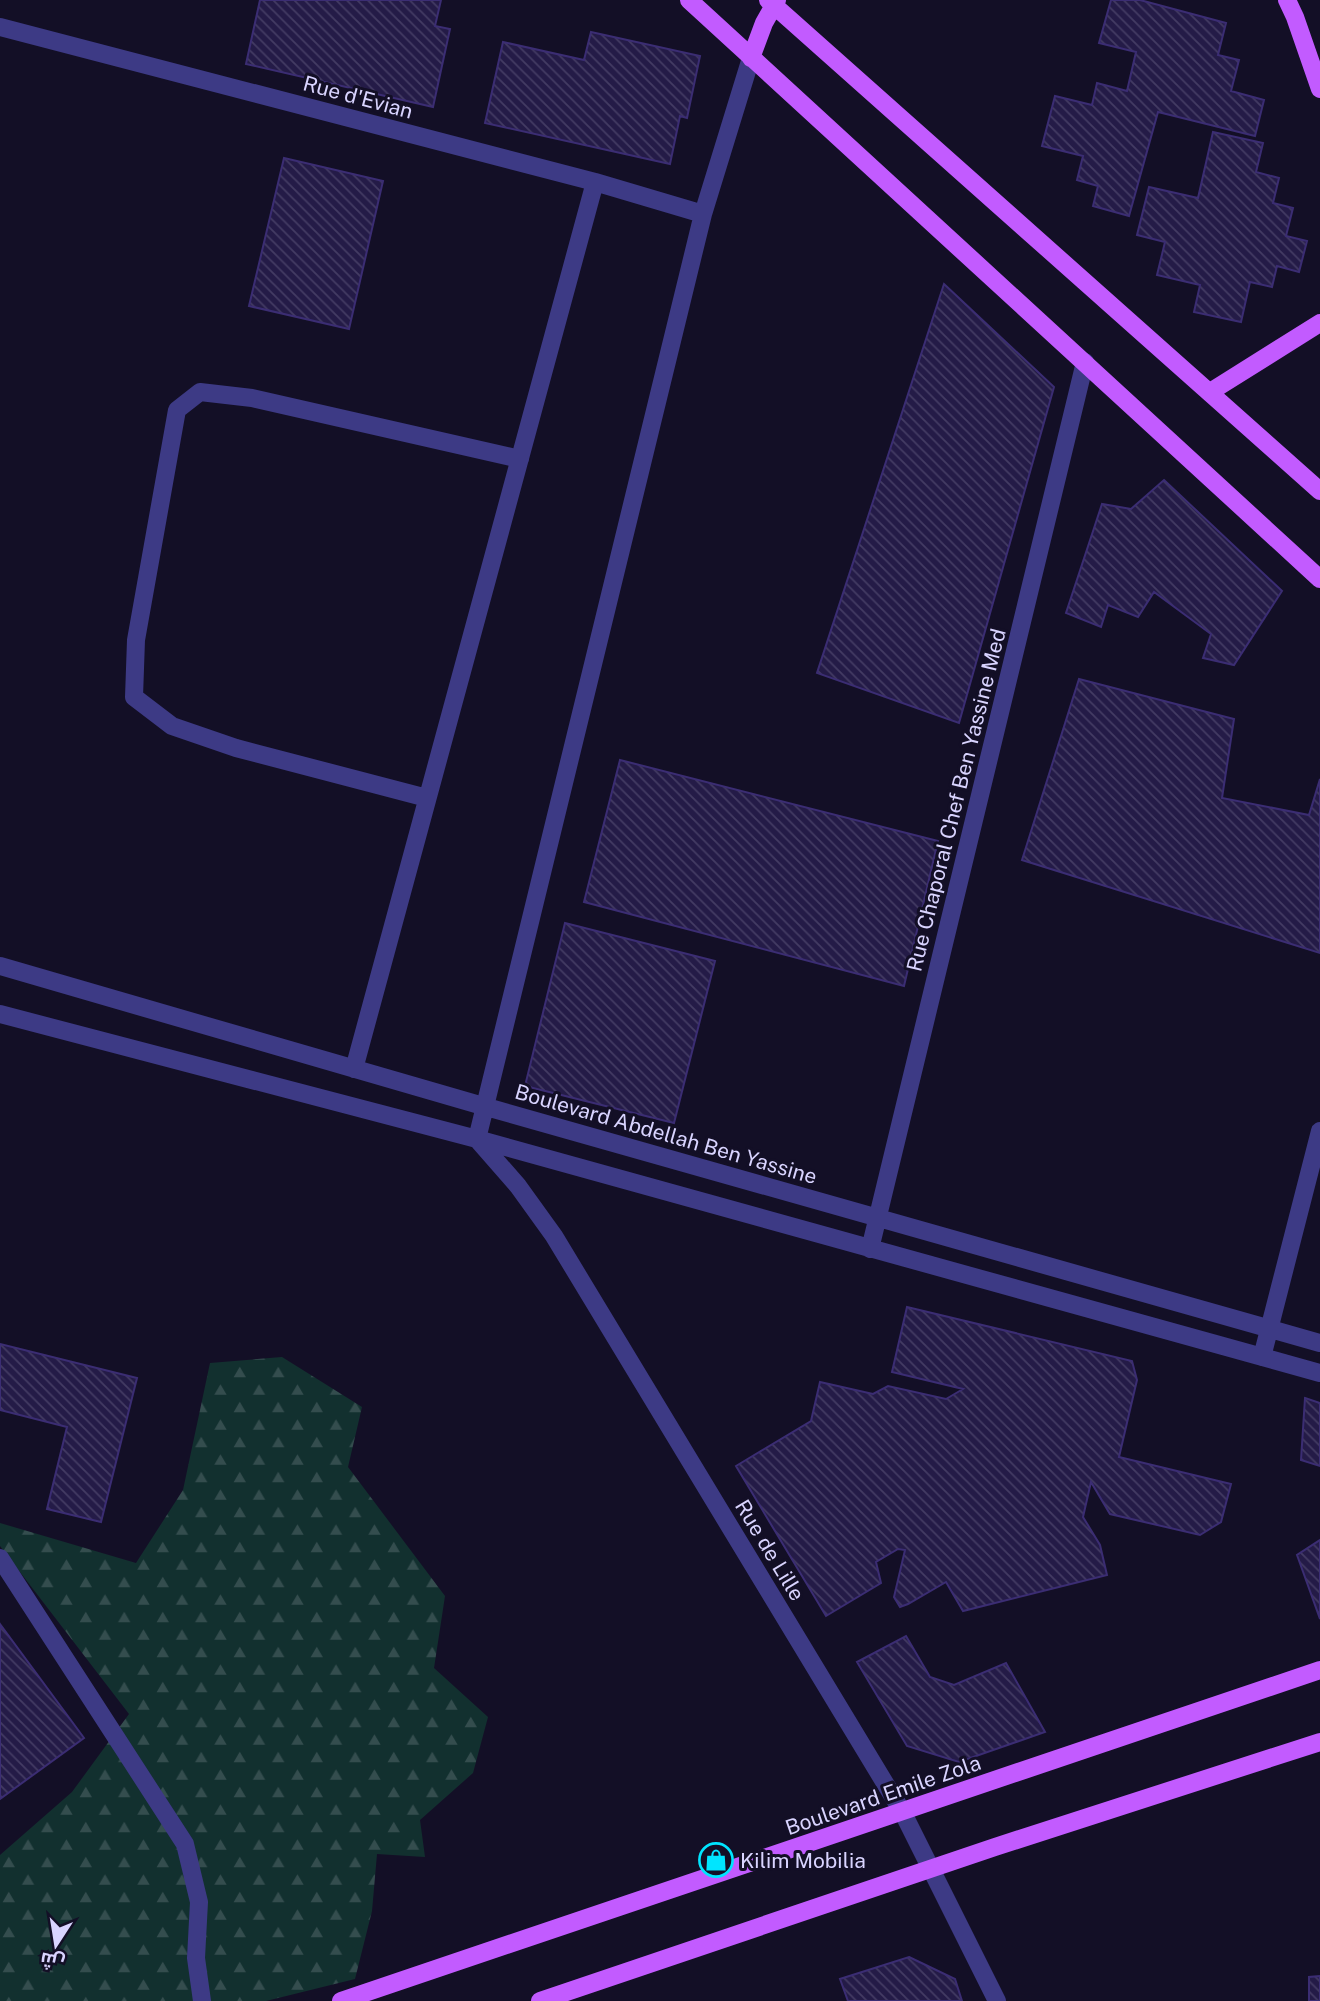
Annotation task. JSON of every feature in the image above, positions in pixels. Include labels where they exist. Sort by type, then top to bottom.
[{"type":"main road","points":[[689,0],[1320,579]]},
{"type":"main road","points":[[1287,0],[1320,89]]},
{"type":"main road","points":[[751,58],[773,2],[1320,491]]},
{"type":"main road","points":[[1210,391],[1320,323]]},
{"type":"main road","name":"Boulevard Emile Zola","points":[[341,2001],[1320,1670]]},
{"type":"main road","points":[[540,2001],[932,1868],[1320,1742]]},
{"type":"street","name":"Rue d'Evian","points":[[0,27],[595,182],[703,214]]},
{"type":"street","points":[[477,1139],[703,214],[751,58]]},
{"type":"street","points":[[354,1069],[595,182]]},
{"type":"street","name":"Rue Chaporal Chef Ben Yassine Med","points":[[870,1249],[1085,362]]},
{"type":"street","points":[[427,799],[236,748],[172,726],[134,697],[136,640],[177,410],[200,392],[251,398],[520,459]]},
{"type":"street","name":"Boulevard Abdellah Ben Yassine","points":[[0,966],[1320,1343]]},
{"type":"street","points":[[0,1014],[477,1139],[1320,1373]]},
{"type":"street","points":[[1262,1357],[1320,1131]]},
{"type":"street","name":"Rue de Lille","points":[[477,1139],[518,1186],[554,1236],[902,1813],[997,2001]]},
{"type":"street","points":[[0,1558],[185,1844],[199,1902],[196,1958],[202,2001]]},
{"type":"green space","points":[[282,1357],[362,1407],[348,1467],[445,1596],[434,1668],[488,1717],[473,1773],[420,1820],[425,1857],[377,1854],[372,1911],[355,1979],[266,2001],[0,2001],[0,1855],[72,1792],[129,1714],[0,1546],[0,1523],[136,1563],[183,1490],[210,1363]]},
{"type":"building","points":[[260,0],[441,0],[435,26],[450,29],[433,107],[246,64]]},
{"type":"building","points":[[1111,0],[1140,0],[1226,23],[1218,55],[1239,60],[1231,91],[1264,100],[1255,136],[1158,112],[1129,216],[1093,206],[1098,186],[1077,180],[1083,156],[1042,146],[1055,96],[1092,105],[1097,83],[1127,91],[1136,52],[1099,43]]},
{"type":"building","points":[[591,32],[700,56],[687,118],[680,116],[670,164],[485,123],[503,42],[584,60]]},
{"type":"building","points":[[1213,132],[1263,143],[1256,172],[1279,178],[1273,203],[1293,208],[1286,236],[1307,241],[1299,272],[1277,266],[1272,287],[1250,282],[1241,322],[1194,312],[1200,285],[1157,275],[1165,242],[1137,235],[1149,187],[1198,198]]},
{"type":"building","points":[[284,158],[383,181],[349,329],[249,306]]},
{"type":"building","points":[[944,284],[1054,387],[959,723],[817,673]]},
{"type":"building","points":[[1164,480],[1282,591],[1234,665],[1203,658],[1211,634],[1154,592],[1138,617],[1108,605],[1101,627],[1066,613],[1102,504],[1131,509]]},
{"type":"building","points":[[1079,679],[1234,719],[1222,798],[1309,815],[1320,779],[1320,953],[1022,860]]},
{"type":"building","points":[[620,760],[938,841],[904,986],[584,902]]},
{"type":"building","points":[[565,923],[715,961],[674,1123],[525,1086]]},
{"type":"building","points":[[907,1307],[1132,1361],[1137,1380],[1119,1457],[1231,1484],[1221,1522],[1200,1535],[1110,1514],[1091,1482],[1083,1517],[1100,1545],[1107,1575],[963,1611],[946,1582],[900,1607],[894,1597],[905,1550],[898,1549],[876,1562],[881,1583],[826,1616],[736,1466],[811,1421],[820,1382],[873,1394],[888,1386],[946,1399],[963,1389],[892,1372]]},
{"type":"building","points":[[0,1344],[137,1378],[101,1522],[47,1509],[67,1427],[0,1410]]},
{"type":"building","points":[[1305,1398],[1320,1403],[1320,1466],[1301,1460]]},
{"type":"building","points":[[1320,1540],[1320,1619],[1297,1555]]},
{"type":"building","points":[[0,1624],[84,1738],[0,1799]]},
{"type":"building","points":[[906,1636],[930,1677],[954,1685],[1006,1663],[1045,1732],[959,1762],[907,1746],[857,1662]]},
{"type":"building","points":[[909,1957],[955,1979],[962,2001],[848,2001],[840,1979]]},
{"type":"building","points":[[1320,1976],[1320,2001],[1309,2001],[1309,1977]]},
{"type":"place","name":"Kilim Mobilia","points":[[716,1860]]}]
